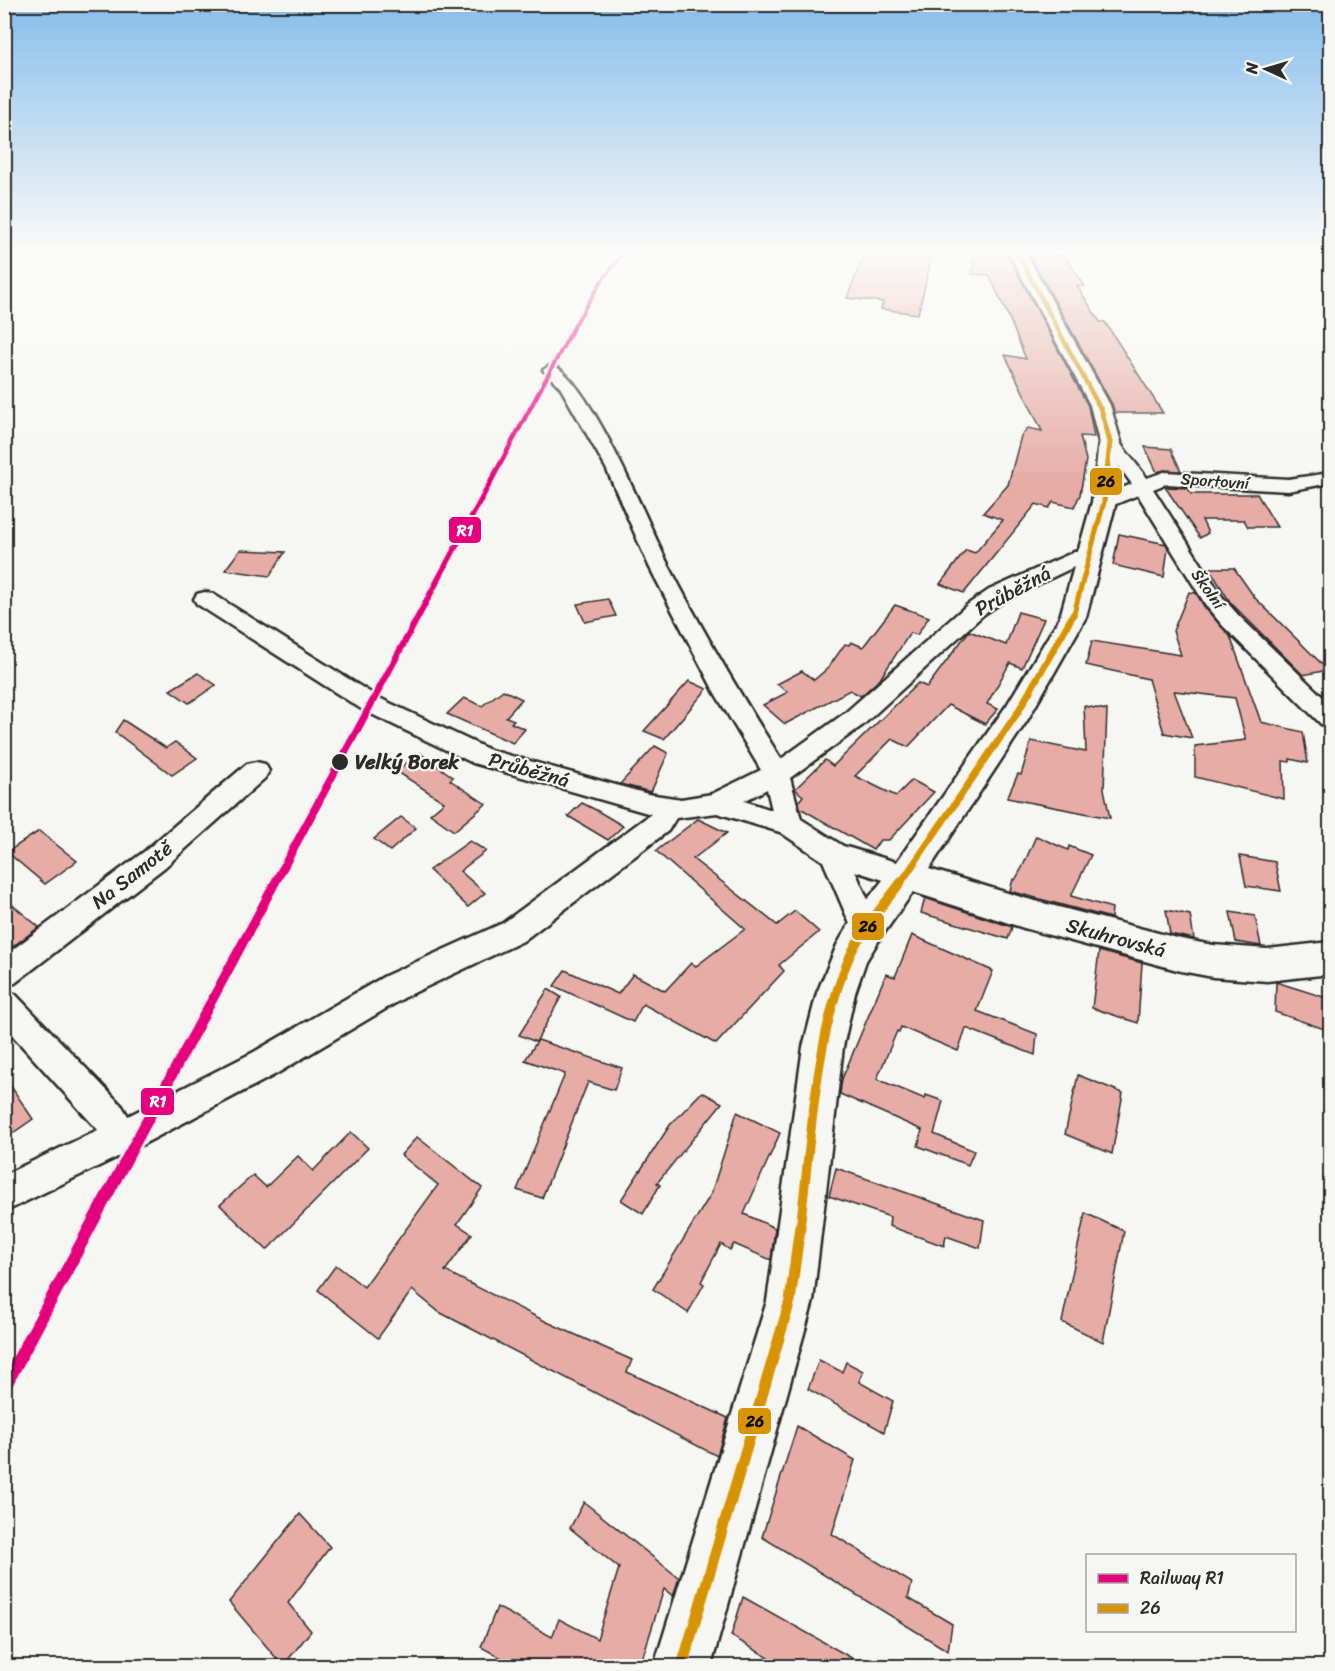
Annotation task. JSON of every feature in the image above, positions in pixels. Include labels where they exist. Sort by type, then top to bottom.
[{"type":"street","points":[[682,1666],[790,1301],[823,1047],[836,993],[850,956],[866,929],[906,876],[1018,712],[1072,617],[1104,502],[1110,442],[1100,405],[1058,327]]},
{"type":"street","points":[[551,370],[566,384],[615,468],[659,566],[727,693],[776,773],[789,825]]},
{"type":"street","name":"Školní","points":[[1110,442],[1143,486],[1156,511],[1215,602],[1231,621],[1330,718]]},
{"type":"street","name":"Sportovní","points":[[1104,502],[1164,478],[1271,484],[1312,483],[1330,478]]},
{"type":"street","name":"Průběžná","points":[[205,599],[371,704],[482,757],[668,808],[694,808],[717,804],[776,773],[854,718],[975,609],[997,595],[1088,553]]},
{"type":"street","name":"Na Samotě","points":[[4,974],[155,859],[256,771]]},
{"type":"street","points":[[717,804],[789,825],[834,855],[906,876]]},
{"type":"street","points":[[4,1194],[122,1137],[265,1063],[396,986],[513,932],[659,824],[668,808]]},
{"type":"street","points":[[834,855],[866,929]]},
{"type":"street","name":"Skuhrovská","points":[[906,876],[1024,913],[1213,962],[1267,965],[1330,958]]},
{"type":"street","points":[[4,1004],[110,1118],[122,1137]]},
{"type":"building","points":[[1013,327],[1046,327],[1088,406],[1094,437],[1080,436],[1086,460],[1080,495],[1074,507],[1053,502],[1049,508],[1036,504],[964,593],[940,584],[966,550],[975,553],[1003,520],[983,513],[1008,485],[1021,436],[1028,428],[1042,431],[1005,355],[1026,359]]},
{"type":"building","points":[[1069,327],[1108,327],[1163,413],[1115,413]]},
{"type":"building","points":[[1145,447],[1171,449],[1181,471],[1157,472]]},
{"type":"building","points":[[1165,487],[1188,488],[1191,494],[1257,494],[1277,527],[1248,527],[1244,520],[1202,520],[1208,533],[1200,538]]},
{"type":"building","points":[[1119,534],[1166,544],[1168,548],[1164,577],[1113,565]]},
{"type":"building","points":[[240,550],[285,552],[270,576],[225,570]]},
{"type":"building","points":[[1209,568],[1234,568],[1255,598],[1328,670],[1303,675],[1230,602]]},
{"type":"building","points":[[1189,592],[1196,593],[1205,608],[1230,636],[1261,722],[1303,732],[1308,763],[1290,759],[1290,762],[1283,761],[1284,799],[1195,777],[1195,746],[1246,740],[1235,698],[1174,691],[1192,738],[1164,733],[1148,679],[1086,665],[1092,641],[1181,655],[1173,631]]},
{"type":"building","points":[[608,599],[616,616],[585,622],[577,604]]},
{"type":"building","points":[[895,605],[929,617],[917,635],[910,633],[880,679],[861,696],[850,690],[785,724],[763,705],[788,692],[777,684],[802,671],[814,680],[828,668],[845,644],[849,645],[851,642],[863,647]]},
{"type":"building","points":[[1018,612],[1044,619],[1022,668],[1010,663],[987,704],[998,709],[985,724],[948,705],[908,747],[892,739],[855,776],[896,796],[912,780],[934,792],[889,840],[880,840],[873,850],[800,808],[799,801],[803,796],[795,789],[825,760],[833,766],[918,683],[927,687],[969,631],[1006,645]]},
{"type":"building","points":[[198,673],[216,685],[189,703],[170,690]]},
{"type":"building","points":[[689,681],[707,689],[664,739],[644,731]]},
{"type":"building","points":[[503,690],[522,699],[506,717],[514,720],[511,723],[525,729],[513,743],[447,714],[464,698],[482,706]]},
{"type":"building","points":[[1084,706],[1107,710],[1104,789],[1110,818],[1007,798],[1018,774],[1021,775],[1031,741],[1086,752]]},
{"type":"building","points":[[123,720],[166,748],[175,742],[197,758],[172,775],[115,732]]},
{"type":"building","points":[[655,746],[668,753],[651,792],[620,784]]},
{"type":"building","points":[[420,753],[453,777],[450,780],[486,804],[454,831],[430,814],[444,802],[396,771]]},
{"type":"building","points":[[582,803],[623,826],[608,840],[568,816]]},
{"type":"building","points":[[401,817],[416,828],[390,851],[374,839]]},
{"type":"building","points":[[698,819],[727,833],[693,859],[777,925],[795,911],[819,932],[779,965],[784,971],[716,1044],[643,1004],[633,1022],[554,986],[565,970],[618,994],[633,974],[665,991],[691,963],[696,966],[745,929],[656,851]]},
{"type":"building","points":[[39,831],[77,861],[45,884],[7,852]]},
{"type":"building","points":[[1036,836],[1068,850],[1069,846],[1091,855],[1071,896],[1112,908],[1111,918],[1010,891],[1013,879],[1015,880],[1023,866]]},
{"type":"building","points":[[470,841],[486,851],[460,871],[485,893],[468,907],[429,870]]},
{"type":"building","points":[[1240,856],[1275,862],[1281,891],[1246,886]]},
{"type":"building","points":[[4,898],[39,927],[4,953]]},
{"type":"building","points":[[925,898],[1012,927],[1008,939],[921,913]]},
{"type":"building","points":[[1166,910],[1190,915],[1194,939],[1170,934]]},
{"type":"building","points":[[1230,912],[1255,916],[1261,946],[1236,942]]},
{"type":"building","points":[[912,935],[993,971],[977,1011],[1037,1034],[1035,1055],[966,1028],[958,1051],[901,1027],[899,1032],[897,1031],[877,1079],[925,1099],[926,1095],[943,1101],[934,1134],[974,1151],[968,1165],[918,1146],[922,1130],[840,1094],[842,1079],[886,974],[895,977]]},
{"type":"building","points":[[1099,951],[1142,963],[1138,1023],[1092,1008]]},
{"type":"building","points":[[1276,982],[1330,999],[1330,1031],[1275,1012]]},
{"type":"building","points":[[548,989],[561,997],[536,1042],[519,1035]]},
{"type":"building","points":[[538,1040],[622,1068],[614,1090],[588,1082],[542,1198],[517,1190],[565,1074],[525,1060]]},
{"type":"building","points":[[1078,1075],[1123,1093],[1112,1154],[1065,1134]]},
{"type":"building","points":[[4,1076],[33,1119],[4,1139]]},
{"type":"building","points":[[702,1092],[722,1103],[657,1183],[660,1185],[643,1214],[621,1200],[670,1125]]},
{"type":"building","points":[[737,1112],[780,1133],[744,1214],[775,1228],[771,1260],[734,1244],[730,1250],[721,1244],[701,1282],[704,1284],[688,1313],[653,1289],[711,1194]]},
{"type":"building","points":[[351,1132],[368,1148],[267,1250],[220,1205],[253,1175],[266,1187],[298,1156],[313,1171]]},
{"type":"building","points":[[417,1137],[482,1188],[457,1224],[472,1234],[445,1271],[547,1322],[632,1360],[627,1372],[728,1418],[717,1456],[439,1312],[412,1290],[378,1338],[318,1290],[336,1265],[364,1287],[438,1185],[401,1155]]},
{"type":"building","points":[[836,1168],[984,1220],[980,1248],[946,1236],[944,1246],[889,1226],[890,1217],[829,1196]]},
{"type":"building","points":[[1085,1213],[1124,1231],[1103,1342],[1062,1322]]},
{"type":"building","points":[[819,1360],[842,1372],[846,1362],[863,1371],[859,1382],[893,1401],[884,1432],[808,1389]]},
{"type":"building","points":[[797,1426],[855,1460],[832,1534],[912,1583],[908,1598],[952,1624],[948,1651],[762,1537]]},
{"type":"building","points":[[584,1502],[679,1578],[673,1596],[664,1589],[640,1666],[516,1666],[481,1647],[497,1607],[552,1637],[559,1619],[597,1639],[619,1568],[570,1528]]},
{"type":"building","points":[[300,1514],[330,1547],[288,1603],[311,1631],[283,1666],[229,1602]]},
{"type":"building","points":[[743,1597],[866,1666],[783,1666],[731,1636]]},
{"type":"rail line","name":"R1","points":[[4,1387],[574,327]]},
{"type":"transit line","name":"26","points":[[682,1666],[790,1301],[823,1047],[836,993],[850,956],[866,929],[906,876],[1018,712],[1073,617],[1104,502],[1110,442],[1100,405],[1057,327]]},
{"type":"place","name":"Velký Borek","points":[[340,762]]}]
